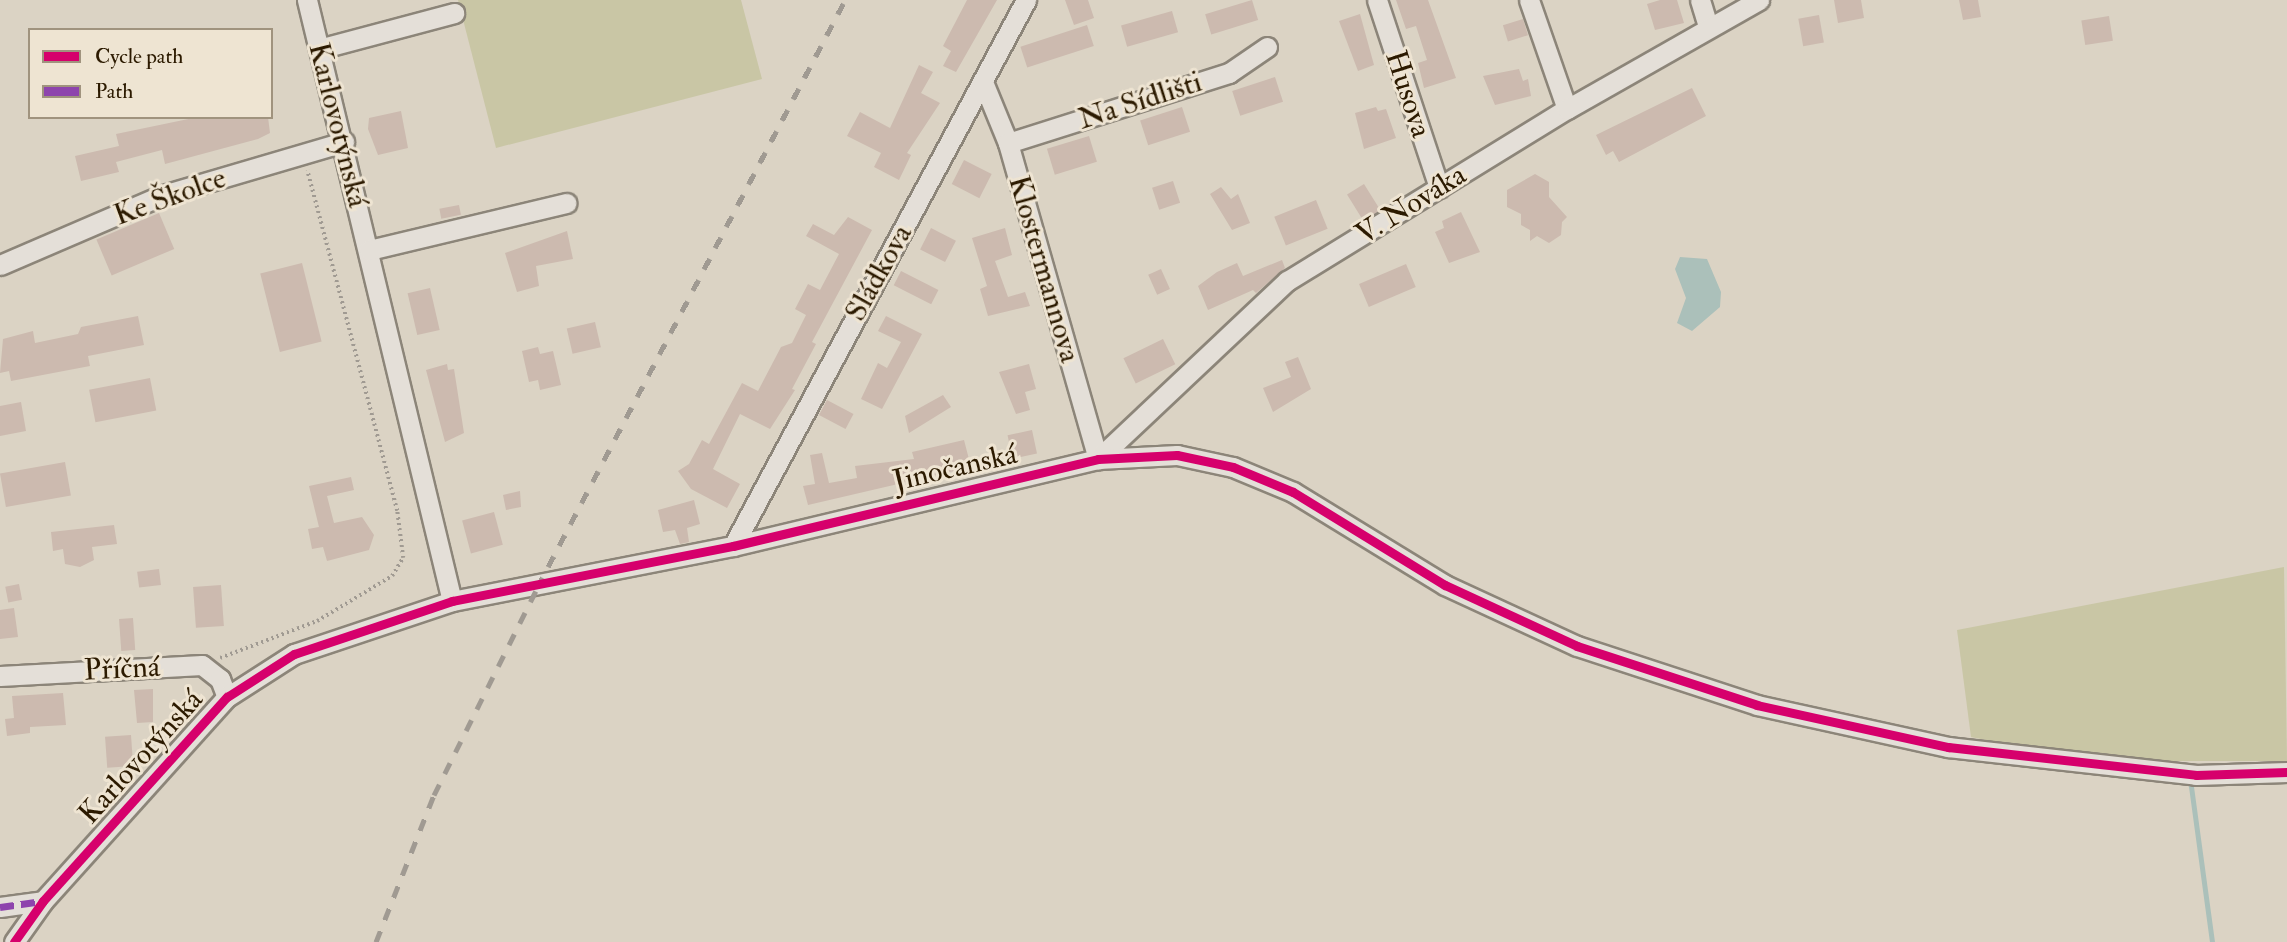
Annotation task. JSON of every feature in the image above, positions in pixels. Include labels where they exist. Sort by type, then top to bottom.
[{"type":"street","name":"Karlovotýnská","points":[[14,942],[43,901],[227,697],[294,654],[452,601],[344,142],[307,0]]},
{"type":"street","name":"Sládkova","points":[[733,546],[1026,0]]},
{"type":"street","name":"Husova","points":[[1377,0],[1439,188]]},
{"type":"street","points":[[1530,0],[1566,109]]},
{"type":"street","points":[[1700,0],[1708,26]]},
{"type":"street","name":"V. Nováka","points":[[1098,459],[1287,281],[1566,109],[1708,26],[1759,0]]},
{"type":"street","points":[[319,49],[454,13]]},
{"type":"street","name":"Na Sídlišti","points":[[1008,143],[1229,73],[1267,47]]},
{"type":"street","name":"Klostermannova","points":[[983,82],[1008,143],[1098,459]]},
{"type":"street","name":"Ke Školce","points":[[0,265],[160,196],[344,142]]},
{"type":"street","name":"Karlovotýnská","points":[[369,250],[566,202]]},
{"type":"street","name":"Jinočanská","points":[[452,601],[733,546],[1098,459],[1177,456],[1233,467],[1293,492],[1445,585],[1577,646],[1757,705],[1920,741],[2196,775],[2287,772]]},
{"type":"street","name":"Příčná","points":[[0,676],[202,665],[220,679],[227,697]]},
{"type":"street","points":[[0,907],[43,901]]},
{"type":"path","points":[[202,665],[317,621],[392,576],[403,558],[397,511],[302,154]]},
{"type":"shaded area","points":[[458,0],[741,0],[762,79],[496,148]]},
{"type":"shaded area","points":[[2284,567],[2287,761],[2133,761],[2055,754],[1971,737],[1957,630]]},
{"type":"water","points":[[1680,257],[1707,259],[1721,292],[1720,307],[1692,331],[1677,323],[1686,298],[1675,269]]},
{"type":"building","points":[[967,0],[997,0],[956,72],[943,66],[951,51],[943,46]]},
{"type":"building","points":[[1065,0],[1088,0],[1094,18],[1074,25]]},
{"type":"building","points":[[1252,0],[1258,20],[1211,34],[1205,14]]},
{"type":"building","points":[[1396,0],[1428,0],[1456,78],[1424,88],[1418,63],[1427,60],[1416,26],[1406,29]]},
{"type":"building","points":[[1660,0],[1677,0],[1684,23],[1655,30],[1647,4]]},
{"type":"building","points":[[1834,0],[1861,0],[1864,18],[1838,23]]},
{"type":"building","points":[[1959,0],[1978,0],[1981,17],[1963,20]]},
{"type":"building","points":[[1172,11],[1178,32],[1127,47],[1121,26]]},
{"type":"building","points":[[1360,14],[1374,65],[1358,71],[1339,21]]},
{"type":"building","points":[[1819,15],[1824,43],[1803,46],[1798,19]]},
{"type":"building","points":[[2109,16],[2113,41],[2085,45],[2081,20]]},
{"type":"building","points":[[1523,19],[1528,35],[1508,41],[1503,25]]},
{"type":"building","points":[[1087,25],[1094,46],[1027,68],[1020,47]]},
{"type":"building","points":[[919,65],[933,72],[921,93],[940,103],[907,153],[911,155],[899,180],[874,167],[881,153],[847,136],[860,112],[890,128]]},
{"type":"building","points":[[1519,69],[1523,81],[1528,79],[1531,96],[1495,105],[1483,76]]},
{"type":"building","points":[[1275,77],[1283,102],[1240,116],[1232,91]]},
{"type":"building","points":[[1692,88],[1706,116],[1619,162],[1613,151],[1606,155],[1596,135]]},
{"type":"building","points":[[1182,107],[1190,132],[1148,145],[1140,121]]},
{"type":"building","points":[[1376,107],[1378,111],[1386,109],[1396,138],[1364,149],[1355,113]]},
{"type":"building","points":[[401,111],[408,148],[378,155],[368,129],[369,118]]},
{"type":"building","points":[[188,119],[268,119],[270,133],[258,139],[165,164],[162,150],[116,162],[119,172],[81,181],[75,156],[119,146],[116,134]]},
{"type":"building","points":[[1089,136],[1097,162],[1055,175],[1047,149]]},
{"type":"building","points":[[964,160],[992,174],[979,198],[952,184]]},
{"type":"building","points":[[1535,174],[1549,182],[1549,197],[1567,217],[1562,222],[1561,235],[1549,243],[1537,236],[1530,241],[1530,230],[1521,225],[1521,214],[1507,207],[1507,190]]},
{"type":"building","points":[[1173,181],[1180,203],[1159,210],[1152,188]]},
{"type":"building","points":[[1364,184],[1380,210],[1363,221],[1347,195]]},
{"type":"building","points":[[1221,187],[1231,199],[1238,194],[1250,223],[1232,230],[1210,194]]},
{"type":"building","points":[[1316,200],[1328,229],[1286,246],[1274,217]]},
{"type":"building","points":[[459,205],[461,215],[441,219],[439,209]]},
{"type":"building","points":[[1461,212],[1480,252],[1449,263],[1435,232],[1444,228],[1442,221]]},
{"type":"building","points":[[159,213],[174,249],[112,275],[96,240]]},
{"type":"building","points":[[848,217],[872,230],[812,342],[816,344],[792,389],[795,390],[770,429],[740,414],[713,469],[740,484],[727,508],[691,489],[678,471],[689,464],[702,440],[709,444],[742,383],[758,391],[781,347],[792,343],[806,315],[795,309],[808,284],[820,290],[839,254],[806,236],[813,224],[834,235]]},
{"type":"building","points":[[931,228],[956,241],[945,262],[920,249]]},
{"type":"building","points":[[1005,228],[1012,255],[995,261],[1008,297],[1025,292],[1030,306],[988,316],[980,289],[987,286],[972,238]]},
{"type":"building","points":[[567,231],[573,259],[536,266],[539,286],[517,292],[505,253]]},
{"type":"building","points":[[1282,260],[1285,268],[1256,293],[1253,290],[1208,310],[1198,286],[1217,272],[1237,263],[1243,276]]},
{"type":"building","points":[[302,263],[322,342],[280,352],[260,273]]},
{"type":"building","points":[[1406,264],[1416,287],[1369,307],[1359,284]]},
{"type":"building","points":[[1161,269],[1170,289],[1157,295],[1148,275]]},
{"type":"building","points":[[901,271],[938,290],[931,304],[894,285]]},
{"type":"building","points":[[430,288],[440,330],[417,335],[408,293]]},
{"type":"building","points":[[138,316],[144,345],[88,356],[90,366],[11,381],[9,371],[0,373],[3,339],[33,331],[35,343],[78,334],[81,327]]},
{"type":"building","points":[[886,316],[922,334],[882,409],[861,399],[878,363],[887,368],[901,342],[878,331]]},
{"type":"building","points":[[595,322],[601,347],[573,354],[567,329]]},
{"type":"building","points":[[1163,339],[1175,364],[1136,383],[1123,358]]},
{"type":"building","points":[[538,347],[540,354],[553,351],[561,385],[540,390],[538,380],[529,382],[522,351]]},
{"type":"building","points":[[1298,357],[1311,389],[1273,412],[1263,388],[1291,377],[1285,362]]},
{"type":"building","points":[[447,364],[448,370],[454,369],[464,433],[445,442],[426,370]]},
{"type":"building","points":[[1029,364],[1036,389],[1025,392],[1030,410],[1016,414],[999,372]]},
{"type":"building","points":[[150,378],[156,410],[95,422],[89,390]]},
{"type":"building","points":[[943,395],[951,407],[909,433],[905,416]]},
{"type":"building","points":[[827,400],[853,414],[846,429],[819,415]]},
{"type":"building","points":[[21,402],[26,431],[0,436],[0,406]]},
{"type":"building","points":[[1032,430],[1037,453],[1013,459],[1008,435]]},
{"type":"building","points":[[964,440],[971,467],[808,505],[803,486],[815,484],[810,455],[822,453],[829,483],[857,478],[855,466],[914,459],[912,452]]},
{"type":"building","points":[[65,462],[71,495],[6,507],[0,473]]},
{"type":"building","points":[[351,477],[354,490],[327,496],[334,523],[362,517],[374,535],[369,550],[327,561],[323,547],[312,549],[308,529],[319,527],[309,486]]},
{"type":"building","points":[[520,491],[521,507],[506,510],[503,495]]},
{"type":"building","points":[[694,500],[700,524],[687,528],[689,542],[680,544],[675,530],[663,532],[658,510]]},
{"type":"building","points":[[494,512],[503,545],[471,553],[462,521]]},
{"type":"building","points":[[114,525],[117,544],[92,547],[94,560],[80,567],[65,564],[63,549],[53,551],[51,532]]},
{"type":"building","points":[[159,569],[161,585],[139,588],[137,572]]},
{"type":"building","points":[[19,584],[22,600],[8,602],[5,587]]},
{"type":"building","points":[[221,585],[224,626],[196,628],[193,587]]},
{"type":"building","points":[[14,608],[18,637],[0,639],[0,610]]},
{"type":"building","points":[[133,618],[135,650],[121,651],[119,619]]},
{"type":"building","points":[[153,689],[153,722],[137,723],[134,690]]},
{"type":"building","points":[[63,693],[66,725],[30,727],[30,733],[7,736],[5,719],[14,718],[12,696]]},
{"type":"building","points":[[131,735],[133,766],[107,768],[105,737]]},
{"type":"waterway","points":[[2190,779],[2212,942]]},
{"type":"railway","points":[[376,942],[434,795],[537,588],[845,0]]},
{"type":"marked path","points":[[0,907],[43,901]]},
{"type":"cycle path","points":[[14,942],[43,901],[227,697],[294,654],[452,601],[733,546],[1098,459],[1177,455],[1233,467],[1293,492],[1445,585],[1577,646],[1757,705],[1948,747],[2196,775],[2287,772]]}]
